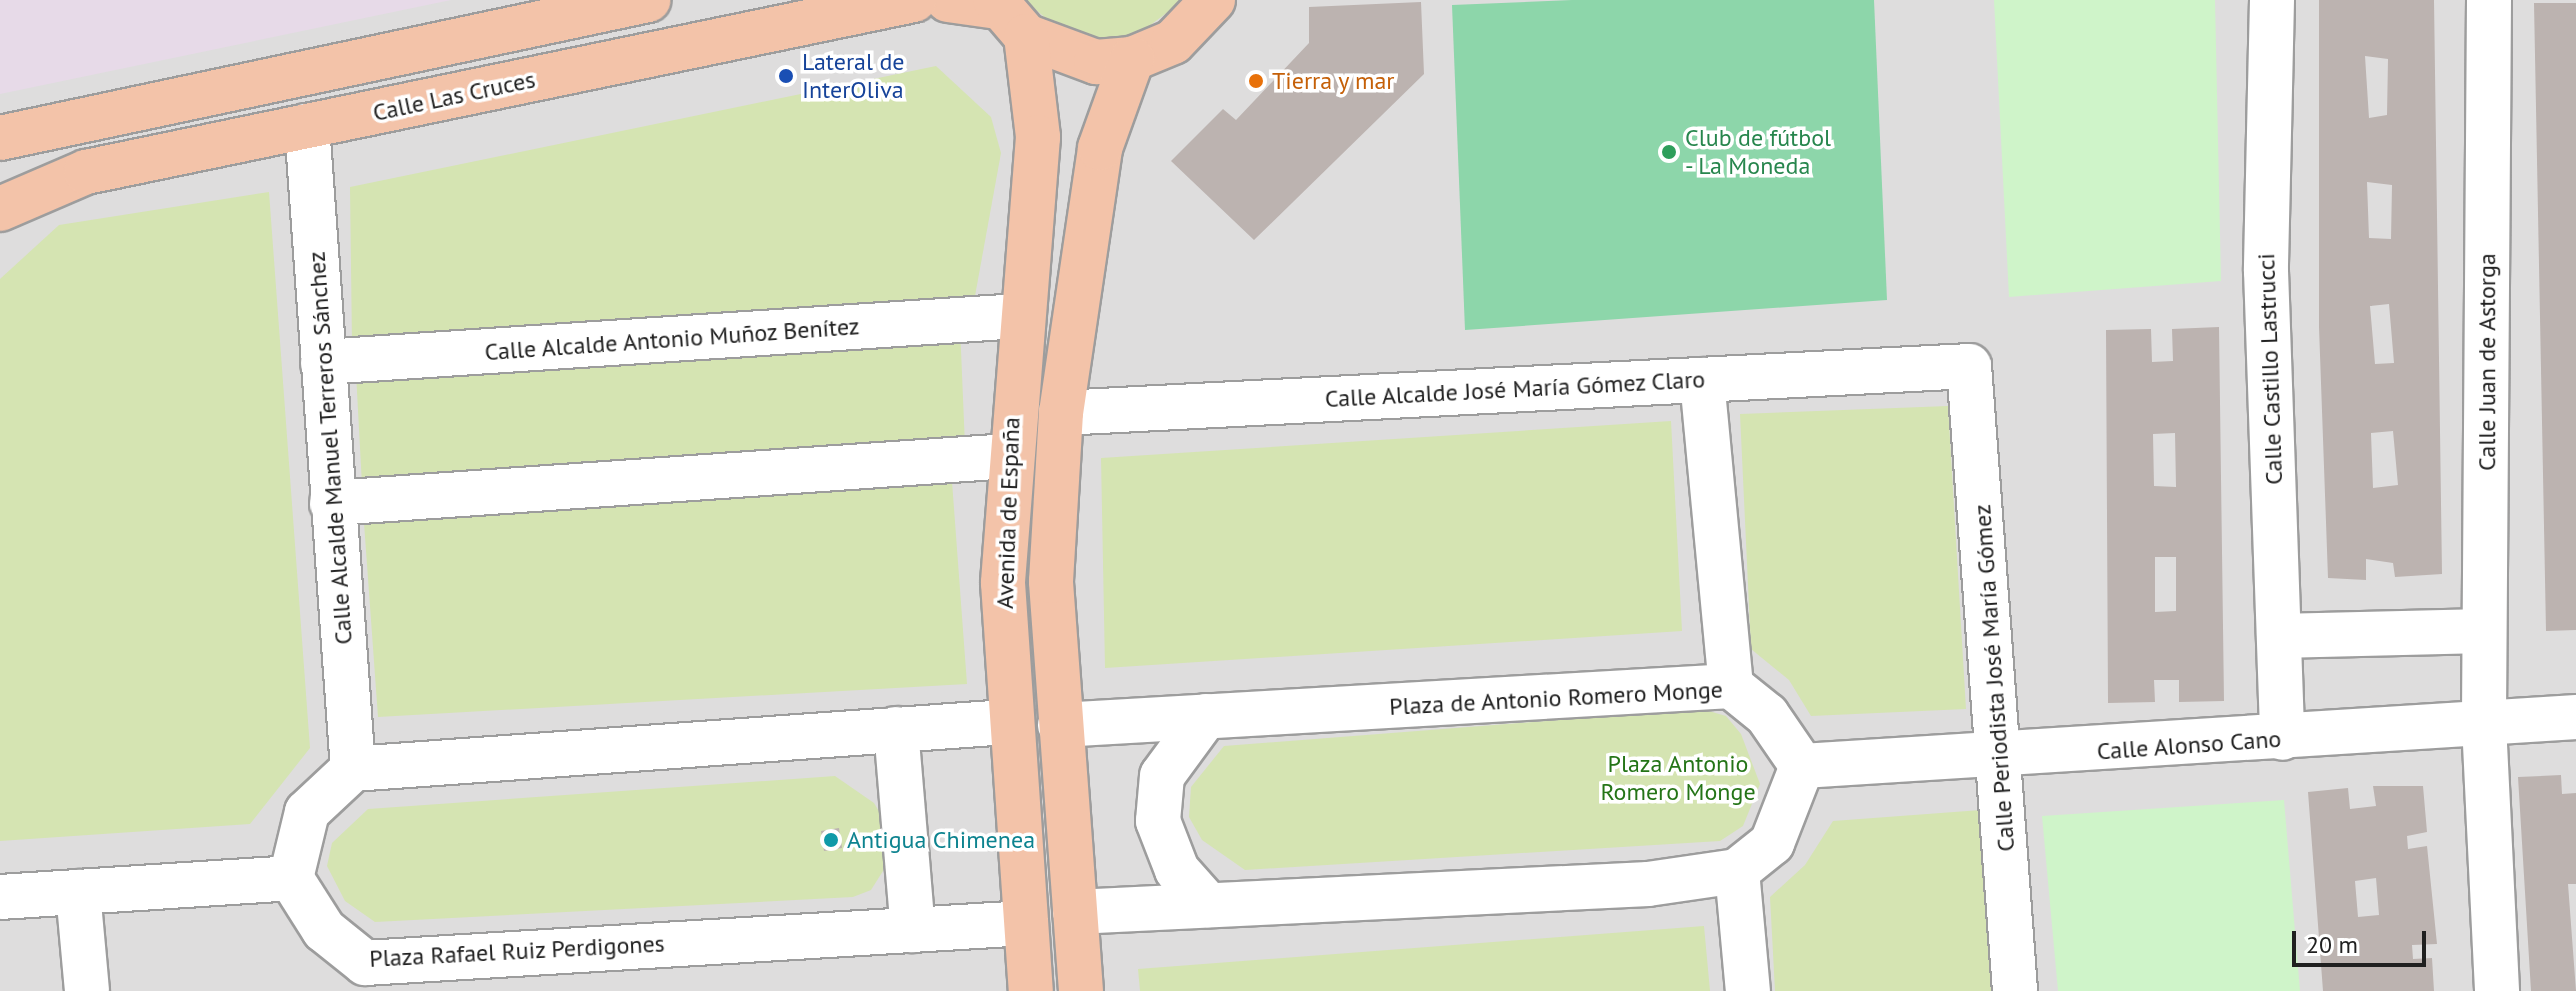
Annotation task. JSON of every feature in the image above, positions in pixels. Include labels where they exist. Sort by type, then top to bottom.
[{"type":"main road","points":[[0,138],[648,0]]},
{"type":"main road","name":"Calle Las Cruces","points":[[0,209],[86,172],[914,0]]},
{"type":"main road","points":[[948,0],[1006,14],[1096,62],[1132,59],[1173,42],[1213,0]]},
{"type":"main road","name":"Avenida de España","points":[[1006,14],[1038,137],[1020,316],[1003,583],[1007,722],[1031,991]]},
{"type":"main road","name":"Avenida de España","points":[[1081,991],[1051,581],[1061,413],[1100,148],[1132,59]]},
{"type":"street","name":"Calle Castillo Lastrucci","points":[[2272,0],[2266,271],[2282,738]]},
{"type":"street","name":"Calle Juan de Astorga","points":[[2489,0],[2484,724],[2497,991]]},
{"type":"street","name":"Calle Alcalde Manuel Terreros Sánchez","points":[[307,126],[353,769]]},
{"type":"street","name":"Calle Alcalde Antonio Muñoz Benítez","points":[[323,362],[1020,316]]},
{"type":"street","name":"Calle Alcalde José María Gómez Claro","points":[[1061,413],[1969,366]]},
{"type":"street","name":"Calle Periodista José María Gómez","points":[[1969,366],[2001,759],[2015,991]]},
{"type":"street","points":[[1702,380],[1731,686]]},
{"type":"street","points":[[332,503],[1010,456]]},
{"type":"street","points":[[2279,636],[2484,631]]},
{"type":"street","name":"Plaza de Antonio Romero Monge","points":[[1060,725],[1731,686],[1767,715],[1802,766]]},
{"type":"street","points":[[1206,716],[1162,776],[1158,821],[1177,870],[1208,905]]},
{"type":"street","name":"Calle Alonso Cano","points":[[1802,766],[2001,759],[2576,717]]},
{"type":"street","points":[[0,897],[291,878],[307,812],[353,769],[1007,722]]},
{"type":"street","points":[[896,729],[913,930]]},
{"type":"street","points":[[1075,912],[1648,884],[1737,871],[1772,843],[1802,766]]},
{"type":"street","points":[[1737,871],[1748,991]]},
{"type":"street","name":"Plaza Rafael Ruiz Perdigones","points":[[291,878],[324,930],[366,977],[1026,923]]},
{"type":"street","points":[[78,892],[87,991]]},
{"type":"shaded area","points":[[0,0],[2576,0],[2576,991],[0,991]]},
{"type":"shaded area","points":[[0,0],[451,0],[0,94]]},
{"type":"green space","points":[[1024,0],[1184,0],[1133,38],[1099,42],[1066,35]]},
{"type":"green space","name":"Club de fútbol - La Moneda","points":[[1572,0],[1874,0],[1887,300],[1465,330],[1452,5]]},
{"type":"green space","points":[[1994,0],[2215,0],[2221,281],[2009,297]]},
{"type":"green space","points":[[936,66],[991,117],[1001,153],[973,307],[352,344],[350,187]]},
{"type":"green space","points":[[269,192],[310,748],[250,824],[0,841],[0,279],[59,225]]},
{"type":"green space","points":[[960,326],[965,446],[362,485],[356,373]]},
{"type":"green space","points":[[1948,406],[1966,709],[1811,716],[1789,680],[1751,649],[1740,414]]},
{"type":"green space","points":[[1671,421],[1682,631],[1105,668],[1101,458]]},
{"type":"green space","points":[[951,468],[967,684],[378,717],[363,509]]},
{"type":"green space","name":"Plaza Antonio Romero Monge","points":[[1702,709],[1726,716],[1741,734],[1760,784],[1743,826],[1720,841],[1245,870],[1202,840],[1189,817],[1191,787],[1224,746]]},
{"type":"green space","points":[[835,776],[874,803],[890,830],[883,871],[871,890],[853,897],[375,922],[345,901],[327,866],[332,843],[368,809]]},
{"type":"green space","points":[[2284,800],[2300,991],[2058,991],[2042,816]]},
{"type":"green space","points":[[1981,810],[1991,991],[1775,991],[1770,897],[1805,865],[1833,821]]},
{"type":"green space","points":[[1704,926],[1710,991],[1140,991],[1138,969]]},
{"type":"building","points":[[2319,0],[2434,0],[2442,574],[2395,577],[2393,563],[2366,559],[2366,580],[2328,578],[2319,327]],"holes":[[[2365,56],[2388,59],[2387,115],[2369,118]],[[2367,182],[2392,185],[2391,239],[2369,238]],[[2389,304],[2394,363],[2375,364],[2370,306]],[[2393,431],[2398,485],[2373,488],[2371,433]]]},
{"type":"building","points":[[1421,2],[1424,74],[1254,240],[1171,161],[1223,109],[1236,120],[1309,43],[1309,7]]},
{"type":"building","points":[[2534,3],[2576,3],[2576,630],[2546,631]]},
{"type":"building","points":[[2219,327],[2224,701],[2179,702],[2179,680],[2154,680],[2155,702],[2108,703],[2106,330],[2151,329],[2152,362],[2173,361],[2172,329]],"holes":[[[2175,433],[2176,487],[2154,486],[2153,434]],[[2155,557],[2176,557],[2176,611],[2155,612]]]},
{"type":"building","points":[[2561,775],[2562,794],[2576,793],[2576,884],[2568,884],[2576,991],[2531,991],[2518,777]]},
{"type":"building","points":[[2373,786],[2423,786],[2427,832],[2407,836],[2408,849],[2427,846],[2437,944],[2412,945],[2413,959],[2432,958],[2434,991],[2323,991],[2308,792],[2348,788],[2350,809],[2376,806]],"holes":[[[2376,878],[2379,915],[2358,917],[2355,881]]]},
{"type":"building","name":"Antigua Chimenea","points":[[839,828],[842,848],[824,851],[821,831]]},
{"type":"place","name":"Lateral de InterOliva","points":[[786,76]]},
{"type":"place","name":"Tierra y mar","points":[[1256,81]]},
{"type":"place","name":"Club de fútbol - La Moneda","points":[[1669,152]]},
{"type":"place","name":"Antigua Chimenea","points":[[831,840]]}]
